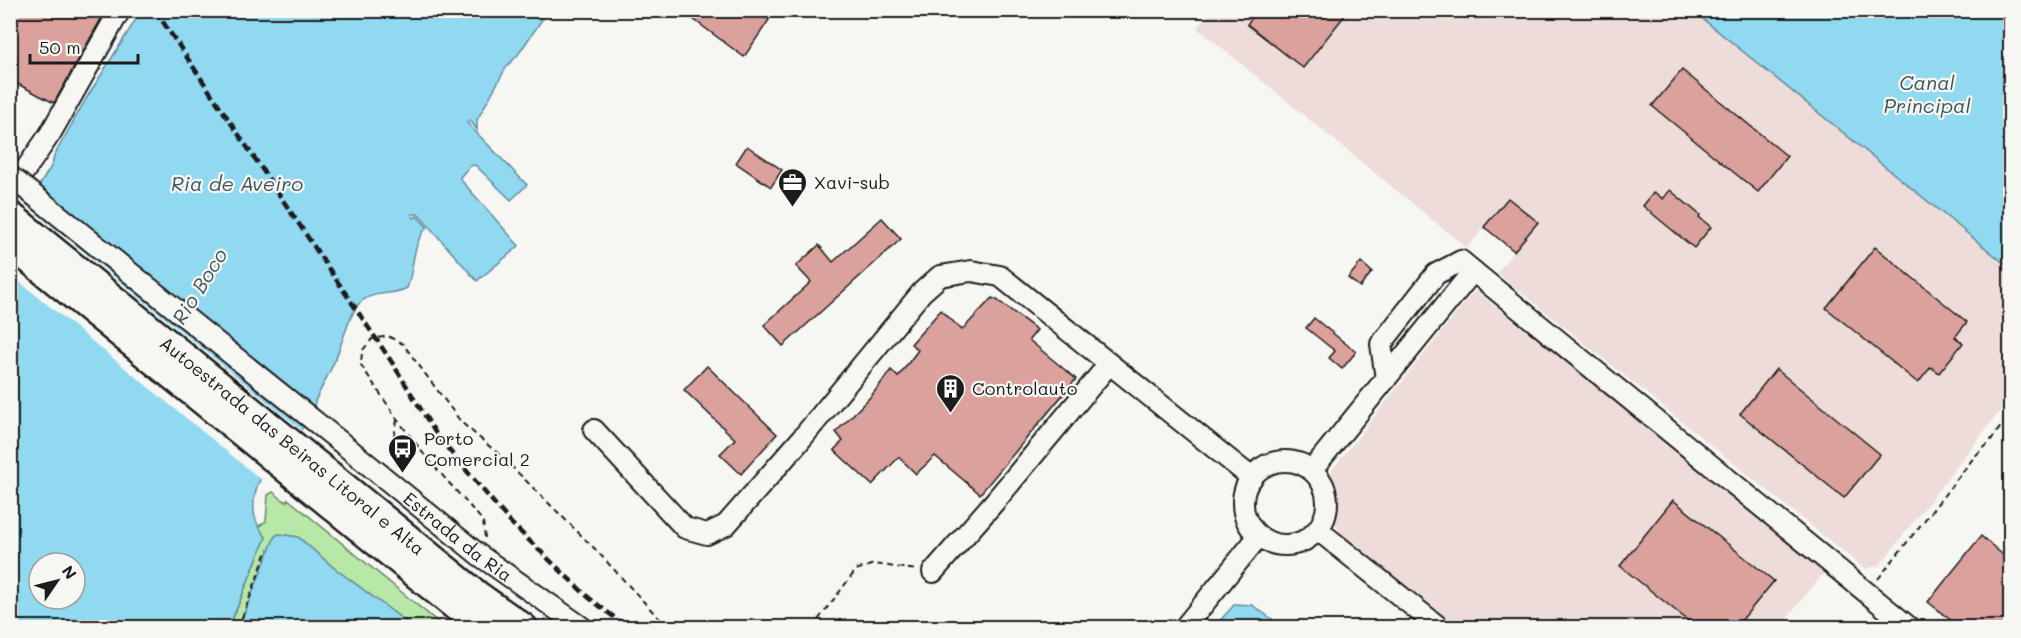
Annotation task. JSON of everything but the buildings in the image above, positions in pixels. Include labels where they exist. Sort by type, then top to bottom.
[{"type":"highway","name":"Autoestrada das Beiras Litoral e Alta","points":[[10,216],[307,471],[483,627]]},
{"type":"highway","name":"Autoestrada das Beiras Litoral e Alta","points":[[10,243],[307,471],[523,627]]},
{"type":"street","points":[[10,192],[50,134],[120,10]]},
{"type":"street","name":"Estrada da Ria","points":[[10,176],[479,555],[583,627]]},
{"type":"street","points":[[1386,379],[1381,344],[1437,274],[1461,261],[1910,627]]},
{"type":"street","points":[[594,430],[686,528],[707,534],[726,525],[798,443],[922,292],[940,276],[971,271],[1000,276],[1252,478]]},
{"type":"street","points":[[1312,470],[1473,271]]},
{"type":"street","points":[[933,572],[1110,364]]},
{"type":"street","points":[[1276,461],[1295,462],[1312,470],[1324,485],[1328,504],[1323,523],[1318,530],[1311,537],[1294,545],[1275,545],[1258,537],[1246,521],[1242,503],[1247,484],[1259,469],[1276,461]]},
{"type":"street","points":[[1318,530],[1440,627]]},
{"type":"street","points":[[1184,627],[1258,537]]},
{"type":"path","points":[[479,555],[485,537],[483,521],[426,458],[361,365],[362,351],[372,339],[388,336],[403,344],[461,422],[502,457],[595,549],[668,627]]},
{"type":"path","points":[[1867,593],[2010,414]]},
{"type":"path","points":[[389,481],[398,463],[394,437],[397,419]]},
{"type":"path","points":[[238,627],[268,549]]},
{"type":"path","points":[[812,627],[856,570],[874,564],[933,572]]},
{"type":"shaded area","points":[[1211,10],[1693,11],[2010,268],[2010,398],[1880,565],[1865,569],[1497,273],[1514,251],[1484,227],[1467,248],[1197,28]]},
{"type":"shaded area","points":[[1475,290],[1826,570],[1780,627],[1453,627],[1344,540],[1334,521],[1336,496],[1330,479],[1332,470]]},
{"type":"green space","points":[[273,492],[286,502],[288,499],[444,627],[413,627],[333,567],[298,537],[279,534],[275,536],[239,627],[229,628],[266,537],[258,527],[266,521],[268,495]]},
{"type":"water","name":"Ria de Aveiro","points":[[149,10],[548,11],[517,56],[507,66],[477,120],[477,130],[470,120],[467,123],[527,185],[511,200],[475,165],[470,166],[460,177],[519,246],[477,281],[418,214],[412,214],[427,227],[418,241],[407,288],[368,297],[357,306],[333,365],[316,399],[311,416],[265,471],[256,490],[254,510],[256,521],[266,537],[229,627],[11,628],[11,231],[52,165],[54,156],[86,99],[138,16]]},
{"type":"water","name":"Canal Principal","points":[[1693,11],[2010,11],[2010,268]]},
{"type":"water","points":[[279,534],[298,537],[333,567],[413,627],[239,627],[275,536]]},
{"type":"water","points":[[1235,604],[1252,605],[1283,627],[1214,627]]},
{"type":"pier","points":[[25,204],[303,431],[263,481],[10,274],[10,226]]},
{"type":"railway","points":[[155,10],[393,364],[438,437],[510,522],[588,597],[628,628]]},
{"type":"place","name":"Xavi-sub","points":[[793,208]]},
{"type":"place","name":"Controlauto","points":[[951,414]]},
{"type":"place","name":"Porto Comercial 2","points":[[403,474]]},
{"type":"water label","name":"Rio Boco","points":[[199,286]]}]
